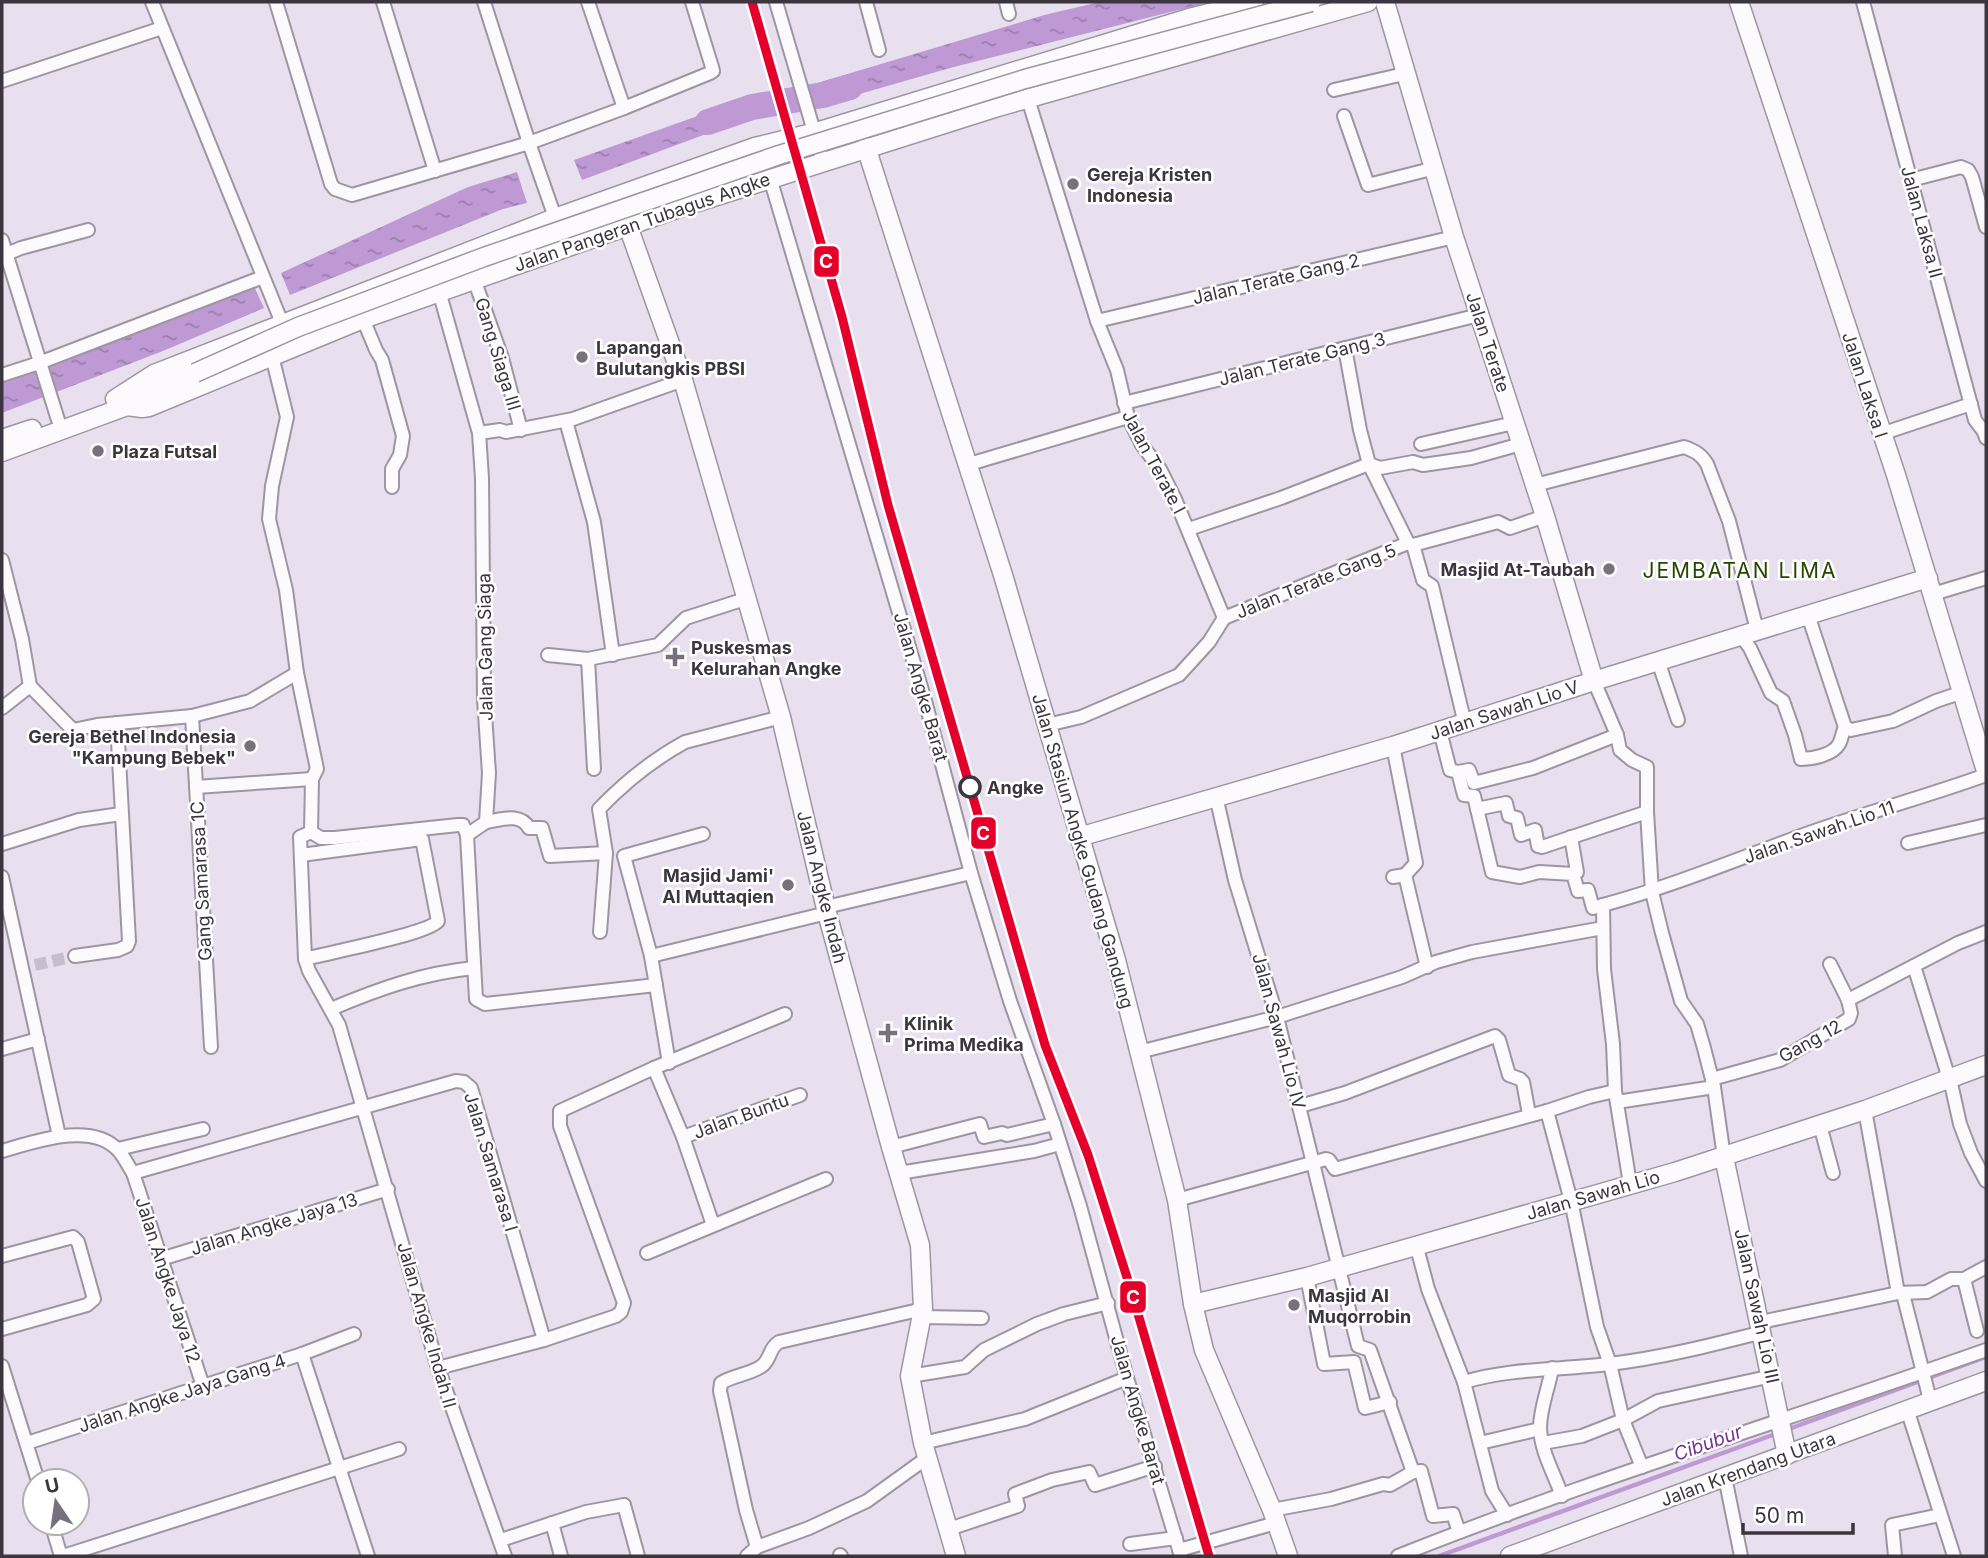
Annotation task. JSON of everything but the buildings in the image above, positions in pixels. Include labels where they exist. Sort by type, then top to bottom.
[{"type":"street","points":[[152,2],[280,316]]},
{"type":"street","points":[[276,2],[331,184],[335,189],[352,195],[529,143],[625,108],[713,71],[692,2]]},
{"type":"street","points":[[383,2],[435,171]]},
{"type":"street","points":[[484,2],[565,247]]},
{"type":"street","points":[[588,2],[625,108]]},
{"type":"street","points":[[776,2],[799,78],[817,125],[823,162]]},
{"type":"street","points":[[866,2],[879,50]]},
{"type":"street","name":"Jalan Pangeran Tubagus Angke","points":[[2,439],[127,400],[155,374],[280,316],[554,213],[817,125],[1189,18],[1254,2]]},
{"type":"street","name":"Jalan Pangeran Tubagus Angke","points":[[2,452],[195,373],[298,327],[459,266],[779,155],[1025,79],[1311,2]]},
{"type":"street","name":"Jalan Pangeran Tubagus Angke","points":[[127,400],[142,408],[149,407],[363,319],[439,291],[866,147],[1368,2]]},
{"type":"street","name":"Jalan Terate","points":[[1385,2],[1454,237],[1545,516],[1594,681]]},
{"type":"street","name":"Jalan Laksa I","points":[[1739,2],[1930,585],[1986,773]]},
{"type":"street","name":"Jalan Laksa II","points":[[1863,2],[1971,404],[1982,423],[1986,438]]},
{"type":"street","points":[[2,81],[162,28]]},
{"type":"street","points":[[1334,90],[1405,74]]},
{"type":"street","name":"Jalan Terate I","points":[[1028,99],[1097,321],[1117,370],[1128,417],[1142,445],[1160,469],[1189,529],[1224,618]]},
{"type":"street","points":[[1344,116],[1368,185],[1434,168]]},
{"type":"street","points":[[817,125],[842,155]]},
{"type":"street","points":[[755,147],[765,154],[770,163],[770,178]]},
{"type":"street","name":"Jalan Stasiun Angke Gudang Gandung","points":[[866,147],[1003,575],[1116,960],[1177,1200],[1193,1304],[1204,1350],[1274,1516],[1287,1556]]},
{"type":"street","points":[[1911,180],[1961,167],[1968,170],[1983,205],[1986,227]]},
{"type":"street","name":"Jalan Angke Barat","points":[[770,178],[924,696],[971,873],[1010,1001],[1080,1206],[1127,1378],[1179,1548]]},
{"type":"street","name":"Jalan Angke Indah","points":[[628,226],[683,380],[781,717],[827,910],[920,1245],[922,1313],[910,1376],[925,1450],[956,1556]]},
{"type":"street","points":[[4,255],[88,230]]},
{"type":"street","name":"Jalan Terate Gang 2","points":[[1097,321],[1454,237]]},
{"type":"street","points":[[2,240],[4,255],[58,420]]},
{"type":"street","points":[[2,375],[40,365],[264,278]]},
{"type":"street","name":"Gang Siaga III","points":[[474,279],[502,358],[521,430]]},
{"type":"street","name":"Jalan Gang Siaga","points":[[439,291],[479,433],[482,478],[484,699],[489,773],[486,822]]},
{"type":"street","name":"Jalan Terate Gang 3","points":[[1124,403],[1479,315]]},
{"type":"street","points":[[363,319],[382,360],[403,436],[400,455],[392,469],[392,487]]},
{"type":"street","points":[[1345,348],[1369,464],[1410,544],[1423,580],[1433,589],[1465,724]]},
{"type":"street","points":[[272,356],[287,417],[272,486],[269,519],[286,590],[297,673],[317,769],[312,779],[311,832]]},
{"type":"street","points":[[479,433],[521,430],[566,421],[683,380]]},
{"type":"street","points":[[1881,434],[1971,404]]},
{"type":"street","points":[[966,465],[1128,417]]},
{"type":"street","points":[[566,421],[594,522],[613,655]]},
{"type":"street","points":[[1421,444],[1514,423]]},
{"type":"street","points":[[1189,529],[1369,464],[1380,468],[1413,462],[1423,465],[1471,458],[1521,444]]},
{"type":"street","points":[[1535,485],[1684,447],[1703,456],[1728,521],[1750,648],[1771,693],[1783,701],[1796,734],[1801,759],[1820,756],[1834,750],[1840,743],[1845,727],[1808,615]]},
{"type":"street","name":"Jalan Terate Gang 5","points":[[1224,618],[1410,544],[1498,522],[1510,528],[1545,516]]},
{"type":"street","points":[[2,560],[22,639],[30,686],[72,730],[192,716],[250,701],[297,673]]},
{"type":"street","points":[[1930,585],[1986,578]]},
{"type":"street","name":"Jalan Sawah Lio V","points":[[1079,837],[1394,747],[1594,681],[1808,615],[1930,585]]},
{"type":"street","points":[[548,655],[587,659],[658,645],[686,618],[745,599]]},
{"type":"street","points":[[1047,725],[1081,716],[1178,675],[1209,642],[1224,618]]},
{"type":"street","points":[[587,659],[594,769]]},
{"type":"street","points":[[1658,661],[1678,720]]},
{"type":"street","points":[[1594,681],[1617,735],[1620,750],[1632,760],[1647,766],[1641,813],[1652,892],[1681,1001],[1697,1024],[1713,1083],[1724,1157]]},
{"type":"street","points":[[2,708],[30,686]]},
{"type":"street","points":[[1845,727],[1851,730],[1893,721],[1963,692]]},
{"type":"street","name":"Gang Samarasa 1C","points":[[192,716],[211,1047]]},
{"type":"street","points":[[669,1063],[650,956],[599,809],[671,749],[685,742],[781,717]]},
{"type":"street","points":[[75,956],[118,950],[127,946],[129,941],[117,723]]},
{"type":"street","points":[[1440,731],[1450,770],[1458,772],[1469,769],[1475,783],[1533,768],[1617,735]]},
{"type":"street","points":[[1394,747],[1416,863],[1399,876],[1427,967]]},
{"type":"street","points":[[1458,772],[1464,795],[1474,796],[1492,872],[1520,877],[1539,872],[1574,877]]},
{"type":"street","name":"Jalan Sawah Lio 11","points":[[1603,905],[1652,892],[1845,820],[1911,801],[1986,773]]},
{"type":"street","points":[[196,787],[312,779]]},
{"type":"street","name":"Jalan Sawah Lio IV","points":[[1216,796],[1235,880],[1277,1017],[1300,1106],[1358,1346],[1370,1350],[1390,1402]]},
{"type":"street","points":[[1477,809],[1506,803],[1509,816],[1516,817],[1521,835],[1535,830],[1538,846],[1542,847],[1641,813]]},
{"type":"street","points":[[2,844],[79,820],[121,814]]},
{"type":"street","points":[[467,835],[486,822],[518,818],[524,820],[529,828],[542,828],[550,856],[614,856],[703,834]]},
{"type":"street","points":[[311,832],[321,838],[335,838],[463,825],[467,835],[476,999],[485,1004],[656,985]]},
{"type":"street","points":[[1908,843],[1986,825]]},
{"type":"street","points":[[133,1173],[361,1108],[340,1030],[304,958],[300,837],[311,832]]},
{"type":"street","points":[[1571,837],[1577,872],[1574,877],[1578,891],[1587,890],[1593,908],[1603,905],[1604,969],[1616,1096],[1630,1184]]},
{"type":"street","points":[[301,855],[422,839],[438,921],[435,925],[405,934],[304,958]]},
{"type":"street","points":[[600,932],[614,856]]},
{"type":"street","points":[[650,956],[971,873]]},
{"type":"street","points":[[2,877],[6,910],[29,967],[38,1039],[59,1136]]},
{"type":"street","points":[[1139,1052],[1277,1017],[1472,952],[1603,928]]},
{"type":"street","name":"Gang 12","points":[[1847,1000],[1958,943],[1986,932]]},
{"type":"street","name":"Gang 12","points":[[1713,1083],[1780,1060],[1849,1019],[1851,1013],[1847,1000],[1830,964]]},
{"type":"street","points":[[1914,966],[1971,1153],[1986,1181]]},
{"type":"street","points":[[331,1009],[377,989],[432,973],[474,968]]},
{"type":"street","points":[[438,1368],[544,1340],[621,1312],[624,1303],[560,1126],[560,1111],[654,1068],[785,1014]]},
{"type":"street","points":[[1300,1106],[1345,1093],[1495,1036],[1499,1040],[1509,1075],[1523,1082],[1530,1114]]},
{"type":"street","points":[[2,1049],[38,1039]]},
{"type":"street","name":"Jalan Sawah Lio","points":[[1193,1304],[1307,1277],[1724,1157],[1865,1110],[1986,1065]]},
{"type":"street","name":"Jalan Buntu","points":[[654,1068],[683,1137],[713,1224]]},
{"type":"street","name":"Jalan Samarasa I","points":[[361,1108],[456,1081],[471,1088],[544,1340]]},
{"type":"street","points":[[1177,1200],[1327,1159],[1335,1169],[1589,1097],[1713,1083]]},
{"type":"street","name":"Jalan Buntu","points":[[683,1137],[800,1095]]},
{"type":"street","name":"Jalan Angke Indah II","points":[[361,1108],[388,1189],[438,1368],[505,1556]]},
{"type":"street","points":[[1865,1110],[1901,1293],[1929,1399]]},
{"type":"street","points":[[1547,1111],[1571,1201],[1597,1327],[1610,1364],[1623,1420],[1642,1467]]},
{"type":"street","points":[[891,1147],[980,1124],[984,1137],[1002,1133],[1007,1135],[1054,1124]]},
{"type":"street","points":[[1820,1125],[1833,1173]]},
{"type":"street","points":[[2,1151],[59,1136],[101,1139],[118,1149],[203,1129]]},
{"type":"street","points":[[899,1173],[1034,1151],[1060,1144]]},
{"type":"street","name":"Jalan Angke Jaya 12","points":[[118,1149],[133,1173],[203,1386]]},
{"type":"street","name":"Jalan Sawah Lio III","points":[[1724,1157],[1783,1436]]},
{"type":"street","points":[[647,1253],[826,1179]]},
{"type":"street","name":"Jalan Angke Jaya 13","points":[[161,1259],[388,1189]]},
{"type":"street","points":[[2,1256],[73,1237],[78,1242],[94,1294],[92,1303],[2,1329]]},
{"type":"street","points":[[1416,1244],[1428,1289],[1464,1382],[1492,1491],[1507,1515]]},
{"type":"street","points":[[1464,1382],[1511,1371],[1610,1364],[1690,1350],[1762,1327],[1901,1293],[1927,1292],[1951,1279],[1965,1279],[1986,1267]]},
{"type":"street","points":[[1307,1277],[1324,1364],[1354,1362],[1365,1408],[1390,1402],[1413,1472]]},
{"type":"street","points":[[1965,1279],[1977,1331]]},
{"type":"street","points":[[910,1376],[969,1365],[984,1350],[1037,1324],[1108,1303]]},
{"type":"street","points":[[757,1547],[735,1461],[720,1391],[721,1383],[761,1367],[772,1347],[779,1342],[922,1313],[982,1318]]},
{"type":"street","points":[[302,1354],[354,1334]]},
{"type":"street","points":[[1398,1556],[1642,1467],[1783,1436],[1923,1374],[1986,1350]]},
{"type":"street","name":"Jalan Angke Jaya Gang 4","points":[[27,1443],[302,1354],[368,1556]]},
{"type":"street","points":[[2,1366],[34,1467]]},
{"type":"street","points":[[1552,1368],[1540,1429],[1549,1466],[1562,1496]]},
{"type":"street","points":[[1543,1443],[1579,1437],[1623,1420],[1658,1401],[1772,1376]]},
{"type":"street","points":[[747,1556],[757,1547],[809,1528],[867,1501],[925,1450],[1025,1419],[1127,1378]]},
{"type":"street","name":"Jalan Krendang Utara","points":[[1510,1556],[1725,1477],[1783,1436],[1907,1409],[1986,1381]]},
{"type":"street","points":[[1907,1409],[1954,1556]]},
{"type":"street","points":[[1480,1443],[1540,1429]]},
{"type":"street","points":[[56,1537],[62,1556],[399,1449]]},
{"type":"street","points":[[949,1529],[1018,1506],[1014,1494],[1049,1481],[1089,1472],[1095,1485],[1155,1466]]},
{"type":"street","points":[[1130,1544],[1179,1548],[1274,1516],[1383,1484],[1390,1485],[1413,1472],[1421,1471],[1433,1516],[1453,1514],[1459,1532]]},
{"type":"street","points":[[1725,1477],[1741,1556]]},
{"type":"street","points":[[501,1540],[586,1512],[625,1504],[638,1556]]},
{"type":"street","points":[[1895,1556],[1892,1525],[1940,1515]]},
{"type":"street","points":[[552,1523],[561,1556]]},
{"type":"water","points":[[1100,2],[1210,2],[950,68],[818,106],[814,84],[1048,14]]},
{"type":"water","points":[[737,102],[744,120],[582,180],[574,160]]},
{"type":"water","points":[[517,172],[527,203],[503,209],[290,295],[281,273],[468,187]]},
{"type":"water","points":[[253,284],[264,308],[163,351],[2,413],[2,381],[53,364]]},
{"type":"waterway","points":[[708,122],[752,107],[823,95],[850,87]]},
{"type":"waterway","name":"Cibubur","points":[[1786,1430],[1986,1357]]},
{"type":"waterway","name":"Cibubur","points":[[1439,1556],[1778,1433]]},
{"type":"tunnel","points":[[35,965],[75,956]]},
{"type":"transit line","name":"C","points":[[752,2],[842,317],[888,505],[1045,1045],[1088,1155],[1131,1290],[1209,1556]]},
{"type":"place","name":"Gereja Kristen Indonesia","points":[[1073,184]]},
{"type":"place","name":"Lapangan Bulutangkis PBSI","points":[[582,357]]},
{"type":"place","name":"Plaza Futsal","points":[[98,451]]},
{"type":"place","name":"Masjid At-Taubah","points":[[1609,569]]},
{"type":"place","name":"Puskesmas Kelurahan Angke","points":[[675,657]]},
{"type":"place","name":"Gereja Bethel Indonesia \"Kampung Bebek\"","points":[[250,746]]},
{"type":"place","name":"Angke","points":[[970,787]]},
{"type":"place","name":"Masjid Jami' Al Muttaqien","points":[[788,885]]},
{"type":"place","name":"Klinik Prima Medika","points":[[888,1033]]},
{"type":"place","name":"Masjid Al Muqorrobin","points":[[1294,1305]]},
{"type":"district","name":"JEMBATAN LIMA","points":[[1740,570]]}]
